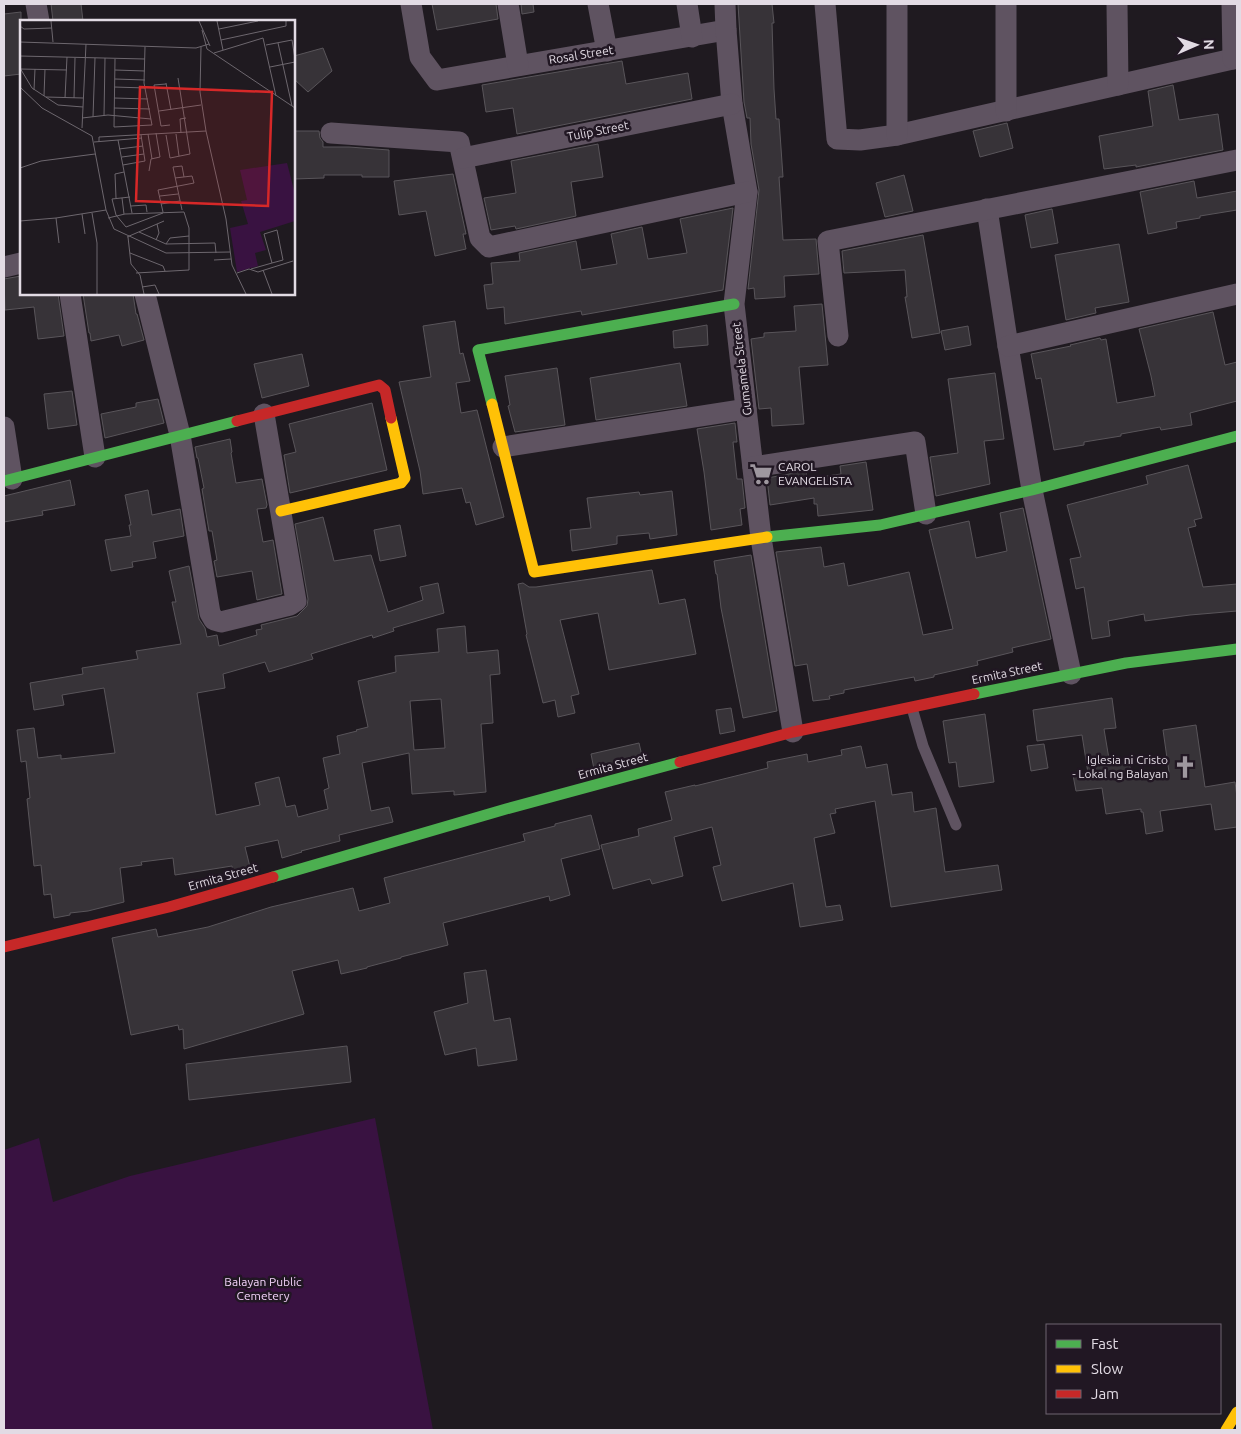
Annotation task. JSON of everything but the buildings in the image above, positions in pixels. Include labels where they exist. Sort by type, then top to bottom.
[{"type":"street","points":[[36,4],[39,20]]},
{"type":"street","name":"Rosal Street","points":[[411,4],[420,57],[437,80],[726,30]]},
{"type":"street","points":[[508,4],[518,66]]},
{"type":"street","points":[[598,4],[606,51]]},
{"type":"street","points":[[687,4],[692,37]]},
{"type":"street","name":"Gumamela Street","points":[[725,4],[732,104],[747,192],[734,304],[761,538],[793,732]]},
{"type":"street","points":[[825,4],[837,139],[860,140],[898,136],[1235,58],[1232,4]]},
{"type":"street","points":[[896,4],[898,136]]},
{"type":"street","points":[[1006,4],[1006,111]]},
{"type":"street","points":[[1116,4],[1118,85]]},
{"type":"street","name":"Tulip Street","points":[[463,158],[732,104]]},
{"type":"street","points":[[331,133],[459,142],[480,238],[489,247],[747,192]]},
{"type":"street","points":[[838,336],[828,241],[1237,160]]},
{"type":"street","points":[[987,210],[1032,490],[1070,674]]},
{"type":"street","points":[[4,267],[20,263]]},
{"type":"street","points":[[1008,346],[1237,294]]},
{"type":"street","points":[[70,295],[95,457]]},
{"type":"street","points":[[145,295],[180,435],[210,613],[214,620],[221,622],[290,606],[296,601],[264,414]]},
{"type":"street","points":[[734,304],[478,350],[534,572],[761,538],[880,525],[1032,490],[1237,436]]},
{"type":"street","points":[[4,427],[8,480],[379,385],[386,390],[405,478],[401,483],[280,511]]},
{"type":"street","points":[[503,447],[746,409]]},
{"type":"street","points":[[753,466],[915,442],[926,514]]},
{"type":"street","name":"Ermita Street","points":[[4,947],[169,906],[506,809],[793,732],[1126,663],[1237,649]]},
{"type":"street","points":[[1226,1430],[1237,1412]]},
{"type":"lane","points":[[912,708],[923,746],[956,825]]},
{"type":"green space","name":"Balayan Public Cemetery","points":[[375,1118],[433,1430],[4,1430],[4,1150],[39,1138],[53,1202],[130,1176]]},
{"type":"traffic: fast","points":[[492,404],[478,350],[734,304]]},
{"type":"traffic: fast","points":[[4,481],[237,421]]},
{"type":"traffic: fast","points":[[767,537],[880,525],[1032,490],[1237,436]]},
{"type":"traffic: fast","points":[[974,694],[1126,663],[1237,649]]},
{"type":"traffic: fast","points":[[273,877],[506,809],[680,762]]},
{"type":"traffic: slow","points":[[492,404],[534,572],[767,537]]},
{"type":"traffic: slow","points":[[281,511],[401,483],[405,478],[391,418]]},
{"type":"traffic: slow","points":[[1226,1430],[1237,1412]]},
{"type":"traffic: jam","points":[[237,421],[379,385],[385,390],[391,418]]},
{"type":"traffic: jam","points":[[680,762],[793,732],[974,694]]},
{"type":"traffic: jam","points":[[4,947],[169,907],[273,877]]},
{"type":"place","name":"CAROL EVANGELISTA","points":[[761,474]]},
{"type":"place","name":"Iglesia ni Cristo - Lokal ng Balayan","points":[[1185,767]]}]
